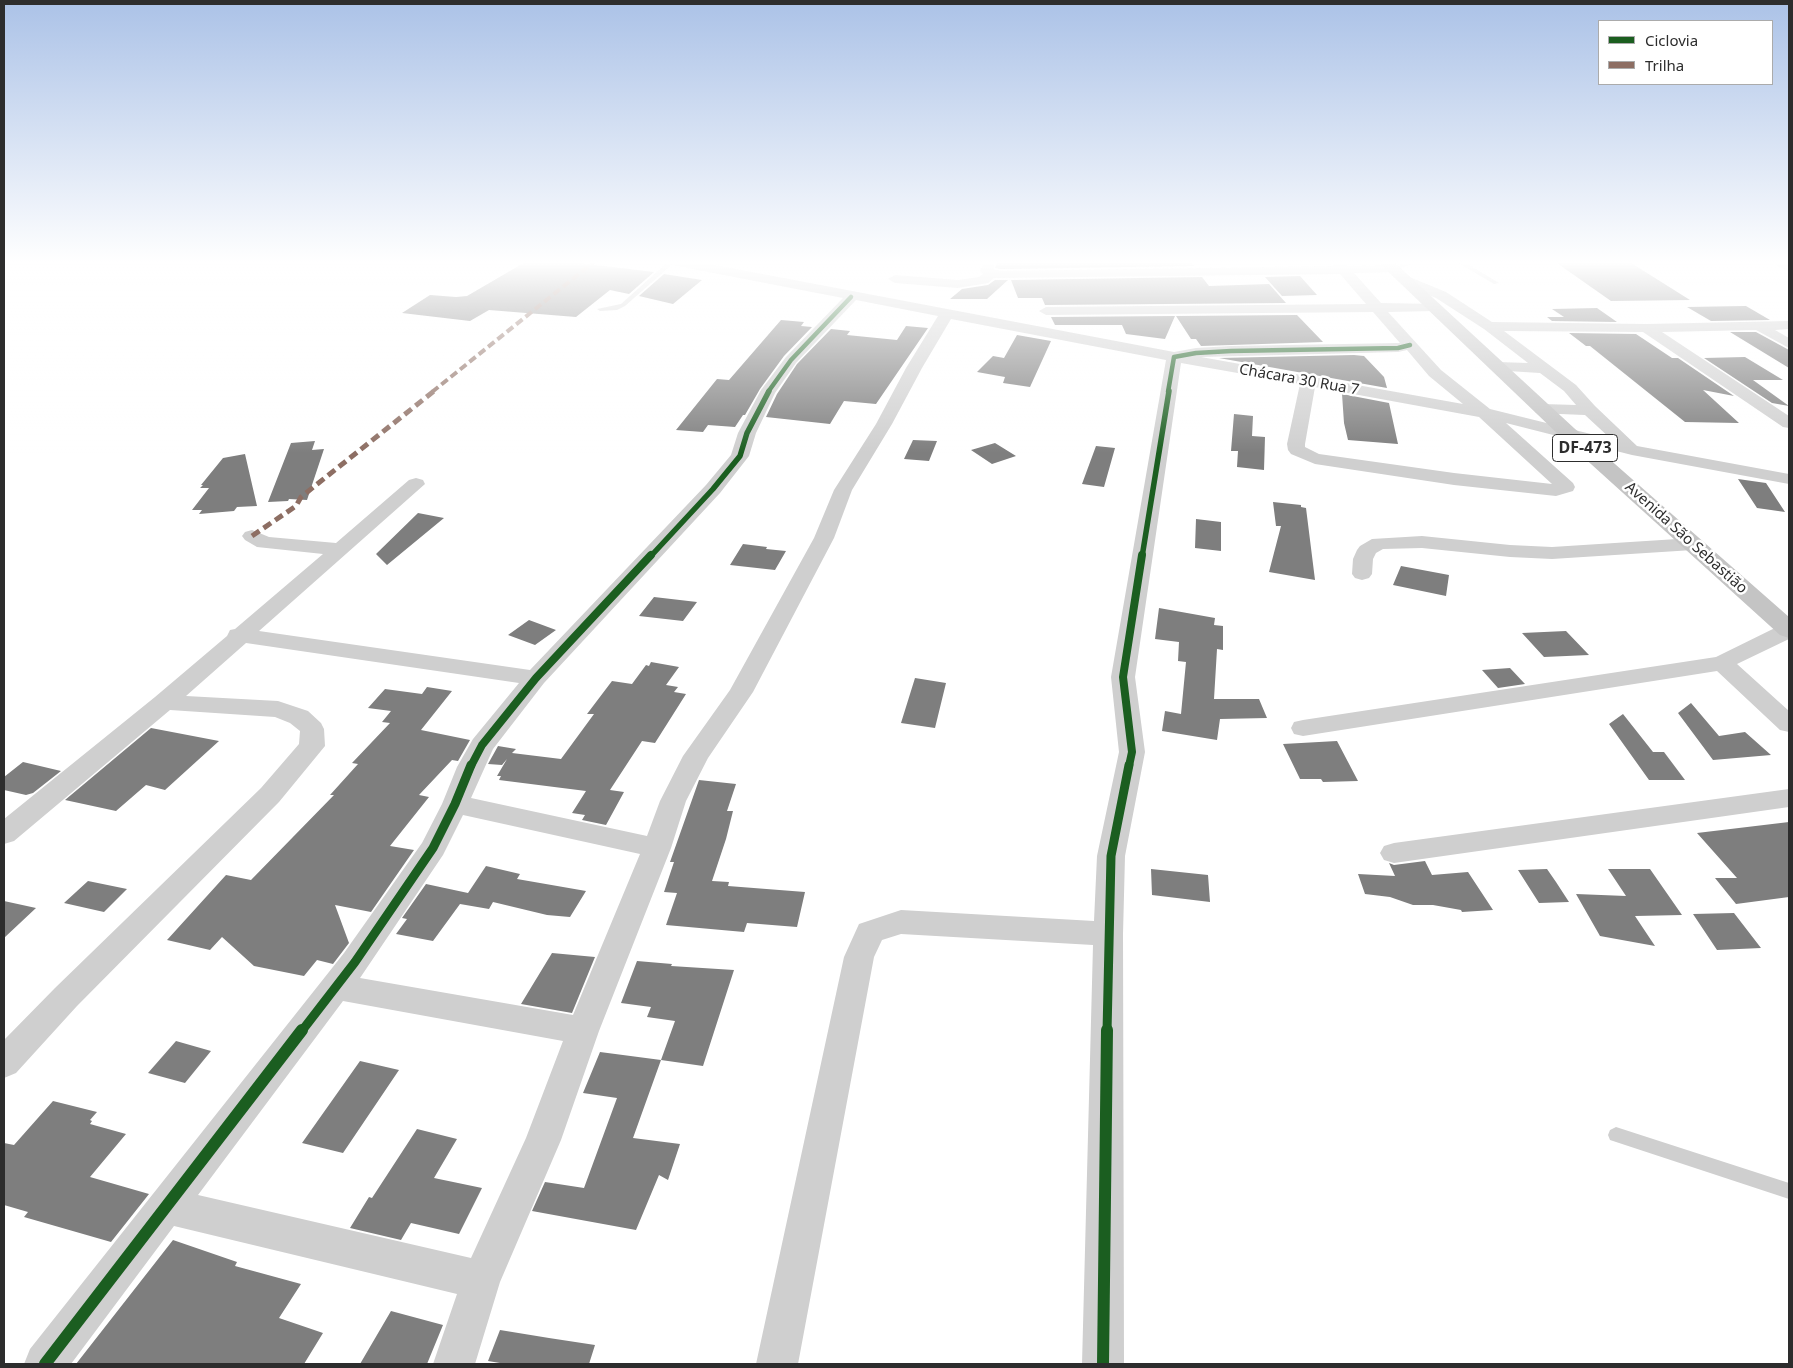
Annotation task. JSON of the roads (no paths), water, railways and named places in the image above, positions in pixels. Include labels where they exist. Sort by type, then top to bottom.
[{"type":"main road","name":"Avenida São Sebastião","points":[[1453,325],[1567,432],[1789,630]]},
{"type":"street","points":[[45,1364],[355,962],[433,848],[482,745],[536,678],[713,489],[740,456],[747,433],[766,393],[790,360],[826,325]]},
{"type":"street","points":[[454,1364],[481,1280],[543,1140],[583,1032],[658,848],[673,801],[696,756],[741,692],[824,538],[843,490],[884,424],[940,325]]},
{"type":"street","name":"Chácara 30 Rua 7","points":[[999,325],[1484,413],[1567,432],[1632,450],[1789,479]]},
{"type":"street","name":"Chácara 30 Rua 7","points":[[1392,325],[1435,373],[1484,413]]},
{"type":"street","points":[[1487,325],[1570,388],[1589,410],[1632,450]]},
{"type":"street","points":[[1560,325],[1646,328],[1789,325]]},
{"type":"street","points":[[1759,326],[1789,344]]},
{"type":"street","points":[[1646,328],[1789,423]]},
{"type":"street","points":[[1103,1364],[1108,934],[1111,856],[1132,752],[1123,677],[1174,357],[1231,350],[1398,348],[1410,345]]},
{"type":"street","points":[[1497,367],[1544,368]]},
{"type":"street","points":[[1308,382],[1296,444],[1297,450],[1315,459],[1454,479],[1556,490],[1566,487],[1484,413]]},
{"type":"street","points":[[1542,409],[1589,410]]},
{"type":"street","points":[[4,834],[164,702],[238,636],[416,484]]},
{"type":"street","points":[[252,536],[264,543],[339,549]]},
{"type":"street","points":[[1362,574],[1363,559],[1367,550],[1379,543],[1422,542],[1510,551],[1552,553],[1693,544]]},
{"type":"street","points":[[1303,728],[1722,663],[1789,630]]},
{"type":"street","points":[[238,636],[536,678]]},
{"type":"street","points":[[1722,663],[1789,724]]},
{"type":"street","points":[[4,1063],[66,997],[270,796],[312,746],[312,729],[300,717],[278,710],[164,702]]},
{"type":"street","points":[[1394,853],[1789,798]]},
{"type":"street","points":[[455,804],[658,848]]},
{"type":"street","points":[[777,1364],[859,957],[870,932],[901,922],[1108,934]]},
{"type":"street","points":[[335,988],[583,1032]]},
{"type":"street","points":[[166,1206],[481,1280]]},
{"type":"lane","points":[[1616,1135],[1789,1191]]}]
